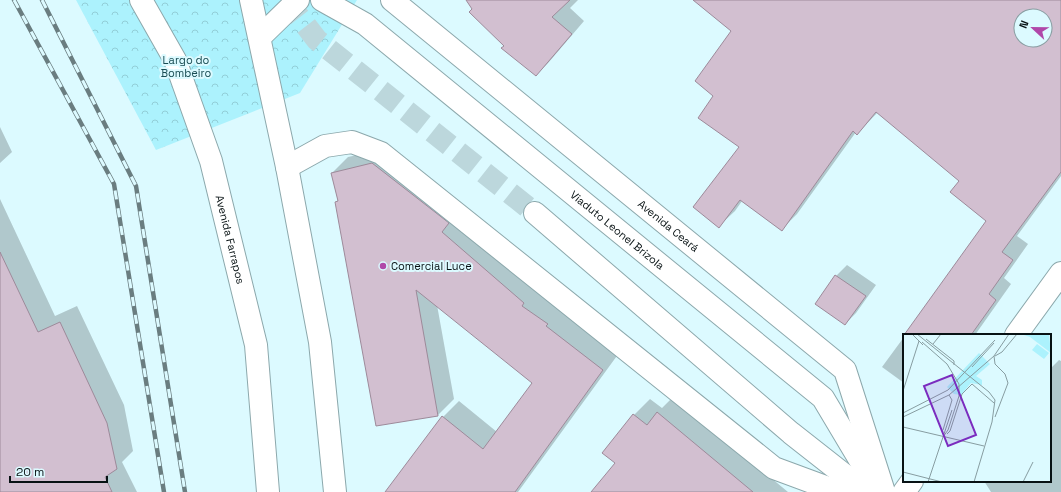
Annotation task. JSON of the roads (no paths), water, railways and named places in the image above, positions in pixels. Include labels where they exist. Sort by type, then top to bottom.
[{"type":"main road","name":"Avenida Farrapos","points":[[141,0],[174,60],[211,161],[256,345],[268,492]]},
{"type":"main road","points":[[251,0],[287,167],[320,342],[335,492]]},
{"type":"main road","points":[[260,37],[298,0]]},
{"type":"main road","name":"Viaduto Leonel Brizola","points":[[322,0],[365,24],[824,398],[879,492]]},
{"type":"main road","name":"Avenida Ceará","points":[[392,0],[845,370],[884,492]]},
{"type":"main road","points":[[287,167],[325,146],[352,142],[381,153],[774,468],[839,492]]},
{"type":"main road","points":[[535,213],[791,433],[866,492]]},
{"type":"main road","points":[[1017,334],[1061,273]]},
{"type":"main road","points":[[904,492],[911,482]]},
{"type":"tunnel","points":[[286,0],[317,40],[535,213]]},
{"type":"railway","points":[[14,0],[114,184],[164,492]]},
{"type":"railway","points":[[42,0],[136,186],[185,492]]},
{"type":"place","name":"Comercial Luce","points":[[383,266]]},
{"type":"park label","name":"Largo do Bombeiro","points":[[186,66]]}]
